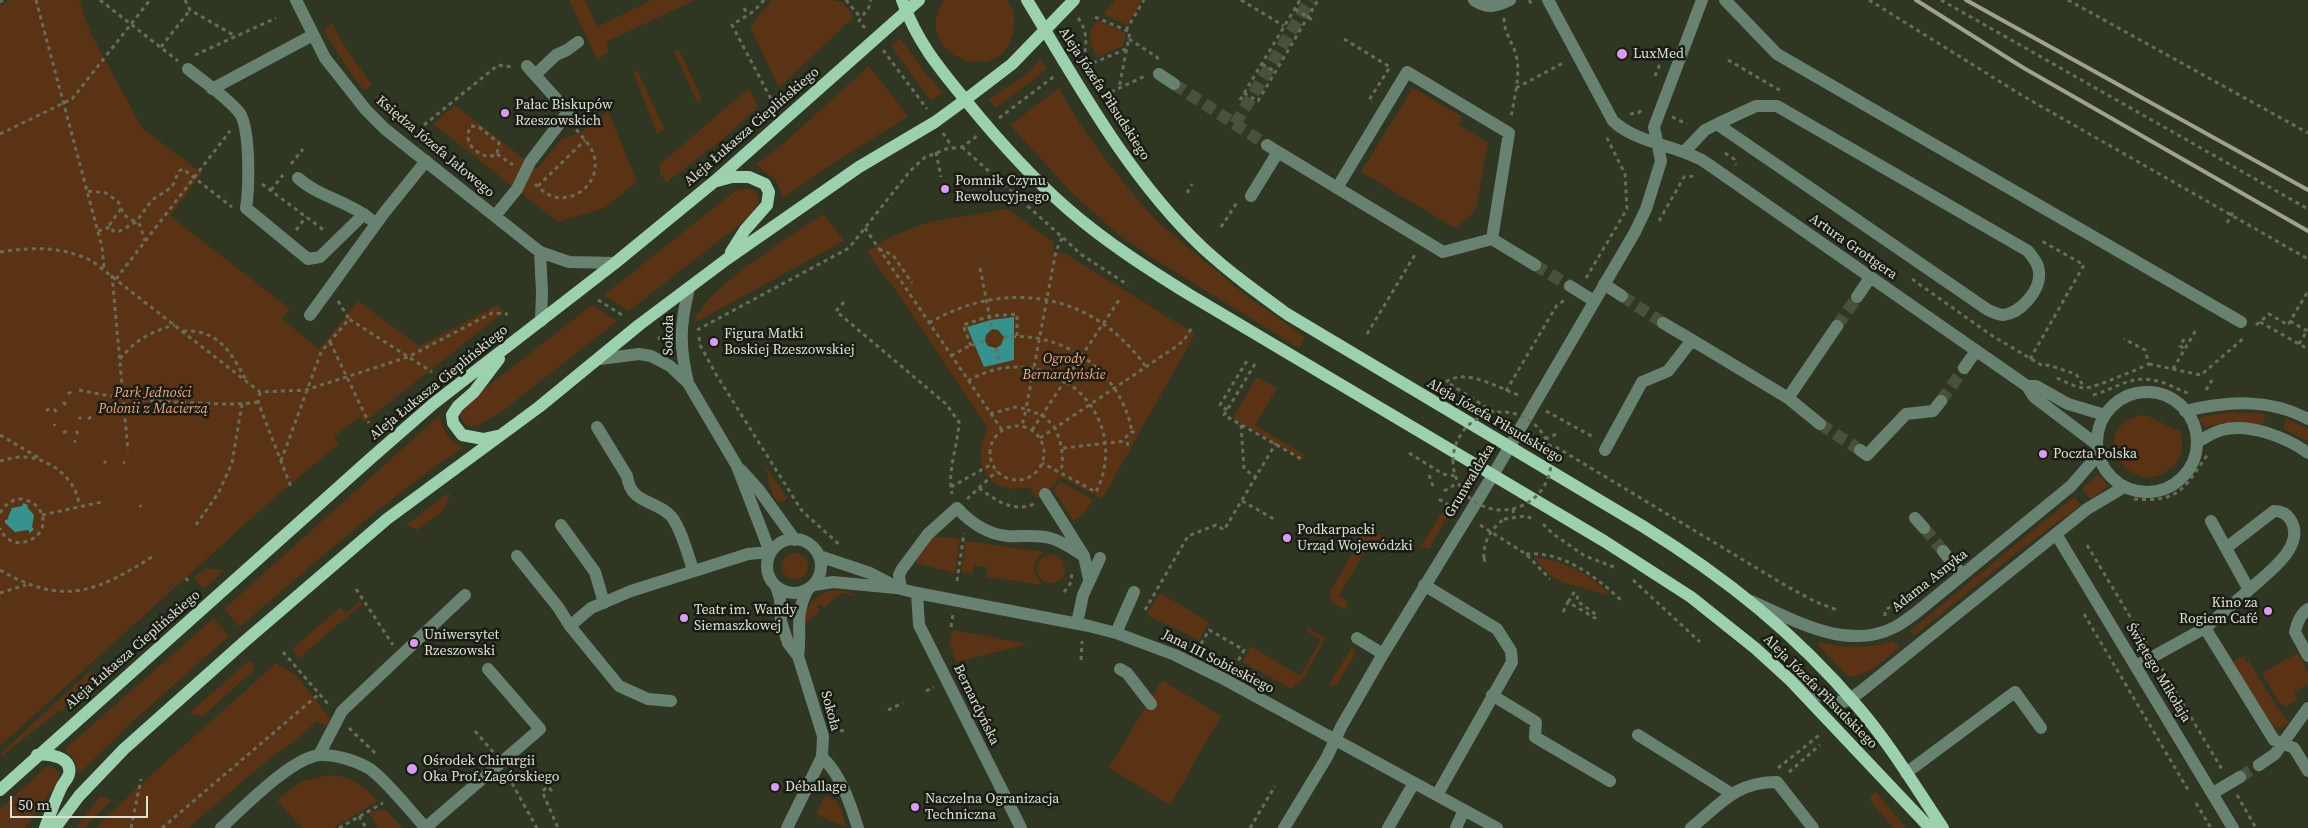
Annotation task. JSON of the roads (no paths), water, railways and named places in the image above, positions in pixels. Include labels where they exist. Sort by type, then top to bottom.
[{"type":"main road","name":"Aleja Łukasza Cieplińskiego","points":[[0,790],[37,755],[433,404],[615,263],[715,181],[904,6],[919,0]]},
{"type":"main road","name":"Aleja Józefa Piłsudskiego","points":[[1026,0],[1096,113],[1136,171],[1179,223],[1208,252],[1233,274],[1287,314],[1689,555],[1749,600],[1802,645],[1850,698],[1875,728],[1944,828]]},
{"type":"main road","points":[[55,828],[79,796],[100,773],[244,642],[387,519],[502,435],[726,259],[859,168],[935,122],[966,100],[1012,64],[1074,0]]},
{"type":"main road","name":"Aleja Józefa Piłsudskiego","points":[[904,6],[915,32],[930,56],[997,138],[1044,187],[1090,227],[1138,262],[1649,568],[1724,622],[1789,679],[1930,828]]},
{"type":"main road","points":[[715,181],[732,177],[749,177],[765,184],[769,192],[767,205],[745,230],[726,259]]},
{"type":"main road","points":[[502,435],[483,439],[468,437],[457,430],[453,423],[452,415],[458,406],[474,392],[504,350]]},
{"type":"main road","points":[[37,755],[47,754],[58,757],[65,762],[69,769],[69,775],[53,805],[46,828]]},
{"type":"street","name":"Księdza Józefa Jałowego","points":[[296,0],[313,35],[339,77],[366,110],[385,129],[540,252],[569,262],[615,263]]},
{"type":"street","points":[[1474,0],[1488,6],[1497,7],[1507,2]]},
{"type":"street","name":"Artura Grottgera","points":[[1548,0],[1613,121],[1620,128],[1685,151],[1712,167],[2027,386],[2034,397],[2097,450]]},
{"type":"street","name":"Grunwaldzka","points":[[1284,828],[1383,654],[1509,447],[1646,209],[1661,161],[1654,126],[1702,0]]},
{"type":"street","points":[[1725,0],[1777,54],[2241,322]]},
{"type":"street","points":[[212,89],[313,35]]},
{"type":"street","points":[[495,216],[517,189],[530,162],[568,112],[526,69],[578,42]]},
{"type":"street","points":[[188,64],[212,89],[239,111],[245,123],[249,189],[246,208],[308,258],[320,257],[364,214]]},
{"type":"street","points":[[1337,188],[1407,72],[1509,133],[1492,239]]},
{"type":"street","points":[[1159,74],[1174,84]]},
{"type":"street","points":[[1685,151],[1705,130],[1717,124],[1756,106],[1777,106],[2028,251],[2036,262],[2039,272],[2038,283],[2024,306],[2014,312],[2002,315],[1988,310],[1717,124]]},
{"type":"street","points":[[1267,145],[1443,252],[1492,239],[1535,265]]},
{"type":"street","points":[[1251,196],[1278,152]]},
{"type":"street","points":[[310,315],[376,224],[426,161]]},
{"type":"street","points":[[298,178],[308,188],[358,210],[376,224]]},
{"type":"street","points":[[540,252],[542,280],[541,321]]},
{"type":"street","points":[[1857,298],[1870,278]]},
{"type":"street","points":[[1604,284],[1622,296]]},
{"type":"street","name":"Sokoła","points":[[688,383],[681,355],[681,322],[689,288]]},
{"type":"street","points":[[1574,288],[1594,301]]},
{"type":"street","points":[[1663,323],[1788,398],[1820,424]]},
{"type":"street","points":[[1788,398],[1837,326]]},
{"type":"street","points":[[1605,450],[1642,382],[1668,371],[1692,340]]},
{"type":"street","points":[[1964,368],[1976,351]]},
{"type":"street","name":"Sokoła","points":[[600,359],[639,354],[650,356],[670,366],[688,383],[737,466],[770,552]]},
{"type":"street","name":"Artura Grottgera","points":[[2027,386],[2036,386],[2068,404],[2105,415]]},
{"type":"street","points":[[1789,679],[1832,700],[1842,702],[1850,698],[1860,692],[2087,509],[2127,493],[2165,490],[2176,483],[2185,475],[2192,464],[2197,442],[2194,426],[2185,411],[2174,400],[2163,395],[2141,392],[2119,400],[2105,415],[2098,428],[2097,450],[2107,473],[2127,493]]},
{"type":"street","points":[[1860,450],[1867,455],[1906,414],[1933,411],[1941,401]]},
{"type":"street","points":[[2185,411],[2217,404],[2255,403],[2292,411],[2308,419]]},
{"type":"street","points":[[597,427],[627,476],[628,485],[633,493],[671,517],[693,570]]},
{"type":"street","points":[[2197,442],[2220,430],[2246,429],[2270,435],[2308,454]]},
{"type":"street","name":"Adama Asnyka","points":[[1749,600],[1825,632],[1856,636],[1894,628],[1917,612],[2070,486],[2097,450]]},
{"type":"street","name":"Sokoła","points":[[737,466],[759,490],[795,540]]},
{"type":"street","points":[[1045,494],[1084,556],[1090,579]]},
{"type":"street","points":[[2136,666],[2205,628],[2281,561],[2295,539],[2294,525],[2280,511],[2274,511],[2226,548]]},
{"type":"street","points":[[901,588],[899,574],[928,534],[961,513],[987,530],[1005,536],[1052,538],[1084,556]]},
{"type":"street","points":[[1915,518],[1924,528]]},
{"type":"street","points":[[2212,521],[2248,590]]},
{"type":"street","points":[[561,526],[595,572],[604,603]]},
{"type":"street","name":"Świętego Mikołaja","points":[[2056,534],[2234,828]]},
{"type":"street","points":[[795,540],[806,542],[814,547],[819,556],[820,574],[811,588],[792,593],[776,586],[767,570],[770,552],[780,542],[795,540]]},
{"type":"street","points":[[1944,551],[1962,575]]},
{"type":"street","points":[[570,626],[591,608],[631,591],[748,554],[770,552]]},
{"type":"street","points":[[517,556],[558,606],[570,626],[619,686],[648,699],[672,701]]},
{"type":"street","name":"Jana III Sobieskiego","points":[[819,556],[838,564],[870,573],[901,588],[917,593],[1077,623],[1116,633],[1175,655],[1497,828]]},
{"type":"street","points":[[1077,623],[1083,595],[1100,558]]},
{"type":"street","name":"Jana III Sobieskiego","points":[[811,588],[833,582],[901,588]]},
{"type":"street","points":[[1424,585],[1497,629],[1506,640],[1511,651],[1512,662],[1437,795]]},
{"type":"street","name":"Sokoła","points":[[776,586],[780,598],[781,621],[788,643],[798,656],[822,736],[822,757],[788,828]]},
{"type":"street","name":"Sokoła","points":[[798,656],[800,643],[798,623],[801,602],[811,588]]},
{"type":"street","points":[[1116,633],[1134,592]]},
{"type":"street","name":"Bernardyńska","points":[[917,593],[919,624],[1021,828]]},
{"type":"street","points":[[319,755],[337,716],[465,595]]},
{"type":"street","points":[[2308,609],[2298,621],[2295,632],[2308,656]]},
{"type":"street","points":[[2205,628],[2274,740],[2294,748],[2308,771]]},
{"type":"street","points":[[1357,638],[1383,654]]},
{"type":"street","points":[[221,828],[276,778],[306,759],[319,755],[355,762],[371,770],[426,828],[540,729],[488,669]]},
{"type":"street","points":[[1120,669],[1127,674],[1151,704]]},
{"type":"street","points":[[1906,773],[2014,692],[2041,728]]},
{"type":"street","points":[[1492,695],[1536,722],[1535,737],[1610,781]]},
{"type":"street","points":[[2259,765],[2275,754],[2308,708]]},
{"type":"street","points":[[1638,735],[1732,794]]},
{"type":"street","points":[[822,757],[830,764],[840,782],[858,828]]},
{"type":"street","points":[[1691,828],[1732,794],[1746,786],[1776,776],[1813,828]]},
{"type":"street","points":[[2213,793],[2240,777]]},
{"type":"street","points":[[1388,828],[1414,783]]},
{"type":"street","points":[[1456,828],[1464,810]]},
{"type":"water","points":[[1014,317],[1014,360],[984,367],[967,327],[991,320]],"holes":[[[992,329],[998,330],[1004,337],[1001,345],[996,348],[988,346],[985,341],[986,335]]]},
{"type":"water","points":[[23,503],[28,505],[27,507],[34,515],[32,527],[34,529],[30,533],[28,530],[15,532],[5,523],[12,508],[22,506]]},
{"type":"tunnel","points":[[1235,124],[1310,0]]},
{"type":"tunnel","points":[[1174,84],[1267,145]]},
{"type":"tunnel","points":[[1535,265],[1570,286]]},
{"type":"tunnel","points":[[1622,296],[1663,323]]},
{"type":"tunnel","points":[[1837,326],[1857,297]]},
{"type":"tunnel","points":[[1941,401],[1964,368]]},
{"type":"tunnel","points":[[1820,424],[1860,450]]},
{"type":"tunnel","points":[[1924,528],[1943,551]]},
{"type":"tunnel","points":[[2240,777],[2259,765]]},
{"type":"railway","points":[[1916,0],[2022,67],[2308,231]]},
{"type":"railway","points":[[1966,0],[2308,190]]},
{"type":"place","name":"LuxMed","points":[[1622,54]]},
{"type":"place","name":"Pałac Biskupów Rzeszowskich","points":[[505,113]]},
{"type":"place","name":"Pomnik Czynu Rewolucyjnego","points":[[945,189]]},
{"type":"place","name":"Figura Matki Boskiej Rzeszowskiej","points":[[714,342]]},
{"type":"place","name":"Poczta Polska","points":[[2043,454]]},
{"type":"place","name":"Podkarpacki Urząd Wojewódzki","points":[[1287,538]]},
{"type":"place","name":"Kino za Rogiem Café","points":[[2268,611]]},
{"type":"place","name":"Teatr im. Wandy Siemaszkowej","points":[[684,618]]},
{"type":"place","name":"Uniwersytet Rzeszowski","points":[[414,643]]},
{"type":"place","name":"Ośrodek Chirurgii Oka Prof. Zagórskiego","points":[[412,769]]},
{"type":"place","name":"Déballage","points":[[775,787]]},
{"type":"place","name":"Naczelna Ogranizacja Techniczna","points":[[915,807]]},
{"type":"park label","name":"Ogrody Bernardyńskie","points":[[1064,368]]},
{"type":"park label","name":"Park Jedności Polonii z Macierzą","points":[[153,402]]}]
